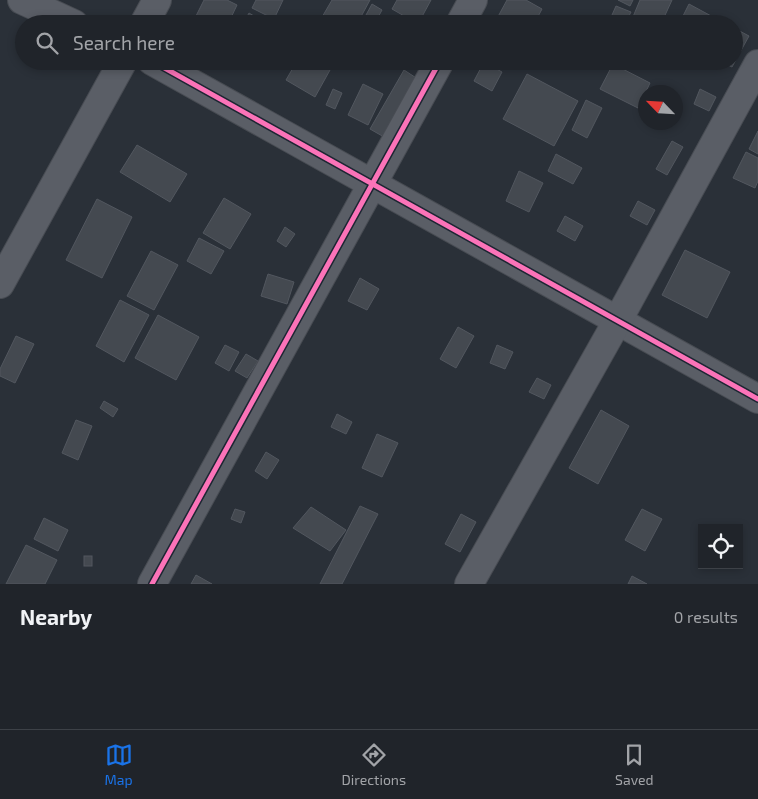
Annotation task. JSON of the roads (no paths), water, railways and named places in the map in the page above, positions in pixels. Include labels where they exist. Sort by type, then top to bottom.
[{"type":"street","points":[[22,0],[54,15]]},
{"type":"street","points":[[149,15],[157,0]]},
{"type":"street","points":[[465,15],[473,0]]},
{"type":"street","points":[[469,584],[618,320],[758,64]]},
{"type":"street","points":[[0,284],[118,70]]},
{"type":"street","points":[[168,70],[758,398]]},
{"type":"street","points":[[152,584],[435,70]]}]
